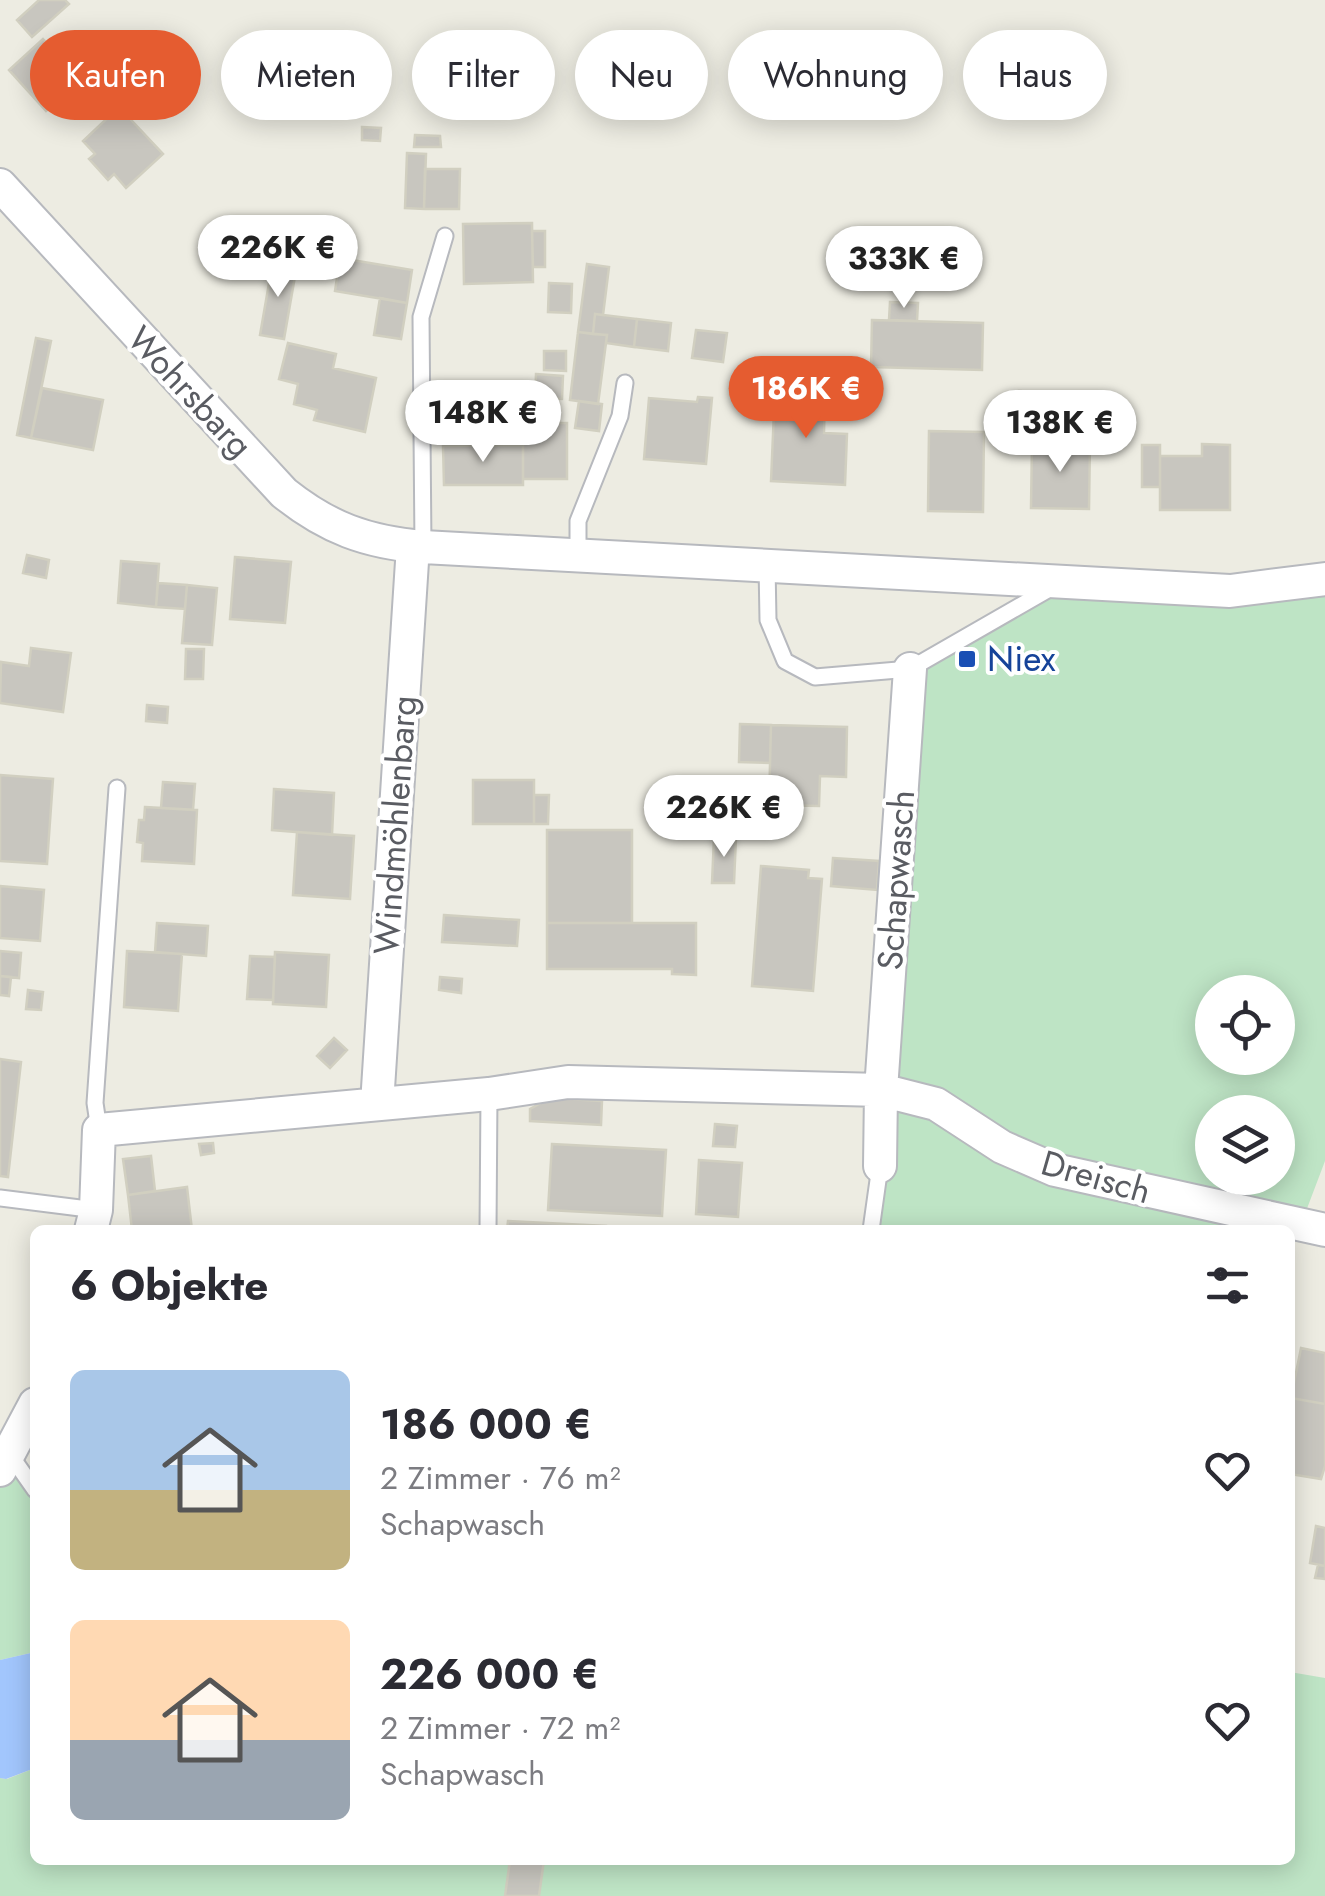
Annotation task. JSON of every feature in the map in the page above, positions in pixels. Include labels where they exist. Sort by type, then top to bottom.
[{"type":"street","name":"Wohrsbarg","points":[[0,185],[284,493],[312,516],[346,533],[418,547]]},
{"type":"street","points":[[418,547],[1230,591],[1325,580]]},
{"type":"street","name":"Windmöhlenbarg","points":[[377,1104],[418,547]]},
{"type":"street","name":"Schapwasch","points":[[880,1166],[881,1090],[910,670]]},
{"type":"street","points":[[93,1220],[99,1130],[489,1094],[568,1082],[881,1090]]},
{"type":"street","name":"Dreisch","points":[[881,1090],[936,1104],[1002,1147],[1054,1170],[1325,1230]]},
{"type":"street","points":[[4,1458],[30,1413]]},
{"type":"lane","points":[[418,547],[421,317],[444,236]]},
{"type":"lane","points":[[578,556],[578,522],[620,416],[625,383]]},
{"type":"lane","points":[[767,565],[768,620],[785,662],[814,677],[910,670],[1061,582]]},
{"type":"lane","points":[[99,1130],[95,1103],[117,788]]},
{"type":"lane","points":[[488,1225],[489,1094]]},
{"type":"lane","points":[[872,1225],[880,1166]]},
{"type":"lane","points":[[0,1198],[93,1220]]},
{"type":"lane","points":[[4,1458],[30,1485]]},
{"type":"green space","points":[[1325,579],[1325,1161],[1300,1227],[1295,1234],[1295,1225],[873,1225],[910,669],[1061,582]]},
{"type":"green space","points":[[11,1453],[30,1482],[30,1653],[0,1660],[0,1470]]},
{"type":"green space","points":[[1295,1673],[1325,1678],[1325,1896],[0,1896],[0,1778],[30,1770],[30,1865],[1295,1865]]},
{"type":"water","points":[[30,1653],[30,1770],[6,1779],[0,1778],[0,1660]]},
{"type":"building","points":[[39,0],[65,0],[69,4],[40,30],[30,30],[30,35],[17,20]]},
{"type":"building","points":[[30,51],[30,93],[9,70]]},
{"type":"building","points":[[105,120],[131,120],[163,154],[126,188],[114,174],[108,180],[89,159],[95,154],[83,141]]},
{"type":"building","points":[[362,127],[381,128],[380,141],[362,140]]},
{"type":"building","points":[[415,135],[440,136],[441,147],[414,147]]},
{"type":"building","points":[[407,153],[426,154],[424,209],[405,208]]},
{"type":"building","points":[[425,169],[460,169],[459,209],[424,209]]},
{"type":"building","points":[[532,223],[533,282],[464,284],[463,224]]},
{"type":"building","points":[[532,231],[545,231],[545,267],[533,267]]},
{"type":"building","points":[[340,258],[412,270],[407,303],[335,291]]},
{"type":"building","points":[[273,260],[297,265],[284,339],[260,335]]},
{"type":"building","points":[[587,264],[609,267],[603,315],[595,314],[593,334],[578,332]]},
{"type":"building","points":[[549,283],[572,284],[571,313],[548,312]]},
{"type":"building","points":[[380,298],[407,303],[401,339],[374,335]]},
{"type":"building","points":[[890,302],[918,303],[917,321],[889,320]]},
{"type":"building","points":[[595,314],[637,319],[634,347],[606,343],[607,335],[593,334]]},
{"type":"building","points":[[637,319],[671,323],[668,351],[634,347]]},
{"type":"building","points":[[872,320],[983,323],[982,370],[871,367]]},
{"type":"building","points":[[696,330],[727,333],[723,362],[692,358]]},
{"type":"building","points":[[578,332],[607,335],[598,404],[570,400]]},
{"type":"building","points":[[36,338],[51,341],[31,438],[17,435]]},
{"type":"building","points":[[288,343],[336,354],[333,368],[376,378],[365,432],[314,420],[317,410],[294,404],[298,384],[279,379]]},
{"type":"building","points":[[544,351],[566,351],[566,371],[544,370]]},
{"type":"building","points":[[536,374],[563,376],[562,399],[535,398]]},
{"type":"building","points":[[42,388],[103,400],[93,450],[31,438]]},
{"type":"building","points":[[775,388],[825,391],[824,433],[847,434],[845,485],[771,481]]},
{"type":"building","points":[[1019,391],[1049,393],[1047,431],[1017,430]]},
{"type":"building","points":[[698,397],[712,398],[706,464],[644,459],[649,398],[697,402]]},
{"type":"building","points":[[579,401],[602,404],[599,431],[575,428]]},
{"type":"building","points":[[458,418],[483,418],[483,445],[457,446]]},
{"type":"building","points":[[523,423],[567,423],[567,479],[523,479]]},
{"type":"building","points":[[929,431],[984,432],[983,512],[928,511]]},
{"type":"building","points":[[1032,442],[1090,443],[1089,509],[1031,508]]},
{"type":"building","points":[[1202,444],[1230,445],[1230,510],[1160,510],[1160,456],[1202,456]]},
{"type":"building","points":[[523,445],[523,485],[444,485],[443,446]]},
{"type":"building","points":[[1142,445],[1160,445],[1160,487],[1142,487]]},
{"type":"building","points":[[27,555],[49,560],[46,578],[23,573]]},
{"type":"building","points":[[235,557],[291,562],[285,623],[230,619]]},
{"type":"building","points":[[121,561],[159,564],[156,607],[118,603]]},
{"type":"building","points":[[158,583],[187,585],[185,609],[156,607]]},
{"type":"building","points":[[187,585],[217,588],[212,645],[182,643]]},
{"type":"building","points":[[31,648],[71,653],[63,712],[0,703],[1,662],[29,666]]},
{"type":"building","points":[[186,649],[204,649],[203,679],[185,679]]},
{"type":"building","points":[[147,705],[168,707],[167,723],[146,721]]},
{"type":"building","points":[[740,724],[771,725],[770,763],[739,762]]},
{"type":"building","points":[[771,725],[847,727],[846,777],[820,776],[819,806],[769,805]]},
{"type":"building","points":[[0,775],[53,779],[47,864],[0,861]]},
{"type":"building","points":[[710,779],[733,780],[732,808],[709,808]]},
{"type":"building","points":[[473,780],[534,780],[534,824],[473,824]]},
{"type":"building","points":[[163,782],[195,784],[193,810],[161,808]]},
{"type":"building","points":[[274,789],[334,793],[332,835],[272,830]]},
{"type":"building","points":[[534,795],[549,795],[548,824],[534,824]]},
{"type":"building","points":[[145,807],[197,810],[194,864],[142,861],[143,843],[137,842]]},
{"type":"building","points":[[720,815],[752,816],[751,834],[719,833]]},
{"type":"building","points":[[547,830],[632,830],[632,923],[547,923]]},
{"type":"building","points":[[297,832],[354,836],[350,899],[293,895]]},
{"type":"building","points":[[714,837],[736,838],[734,883],[712,883]]},
{"type":"building","points":[[833,858],[879,861],[877,890],[831,886]]},
{"type":"building","points":[[761,866],[809,870],[808,878],[822,879],[813,991],[752,986]]},
{"type":"building","points":[[0,886],[44,890],[40,941],[0,938]]},
{"type":"building","points":[[444,915],[519,920],[517,946],[442,942]]},
{"type":"building","points":[[157,923],[208,926],[206,956],[155,952]]},
{"type":"building","points":[[547,923],[696,923],[696,975],[672,974],[672,969],[547,969]]},
{"type":"building","points":[[0,951],[21,953],[19,978],[0,976]]},
{"type":"building","points":[[127,951],[182,954],[178,1011],[124,1007]]},
{"type":"building","points":[[275,952],[329,955],[326,1007],[273,1004]]},
{"type":"building","points":[[250,956],[275,957],[273,1000],[247,999]]},
{"type":"building","points":[[0,976],[11,977],[9,996],[0,995]]},
{"type":"building","points":[[440,977],[462,979],[461,993],[439,990]]},
{"type":"building","points":[[28,990],[43,992],[41,1010],[26,1009]]},
{"type":"building","points":[[334,1038],[347,1050],[330,1068],[317,1056]]},
{"type":"building","points":[[0,1059],[21,1062],[8,1177],[0,1176]]},
{"type":"building","points":[[550,1098],[602,1101],[601,1125],[530,1121],[530,1109]]},
{"type":"building","points":[[715,1124],[737,1126],[735,1147],[713,1146]]},
{"type":"building","points":[[213,1143],[214,1153],[201,1155],[199,1144]]},
{"type":"building","points":[[552,1144],[666,1150],[662,1216],[548,1210]]},
{"type":"building","points":[[151,1156],[155,1191],[128,1195],[123,1159]]},
{"type":"building","points":[[699,1160],[742,1163],[738,1217],[696,1214]]},
{"type":"building","points":[[187,1187],[191,1225],[131,1225],[128,1195]]},
{"type":"building","points":[[508,1221],[586,1225],[508,1225]]},
{"type":"building","points":[[1301,1348],[1325,1353],[1325,1404],[1295,1399]]},
{"type":"building","points":[[1295,1399],[1325,1404],[1325,1466],[1321,1479],[1295,1475]]},
{"type":"building","points":[[1316,1526],[1325,1528],[1325,1566],[1310,1563]]},
{"type":"building","points":[[1318,1565],[1325,1566],[1325,1579],[1315,1578]]},
{"type":"building","points":[[509,1865],[543,1865],[539,1896],[505,1896]]},
{"type":"place","name":"Niex","points":[[967,659]]}]
